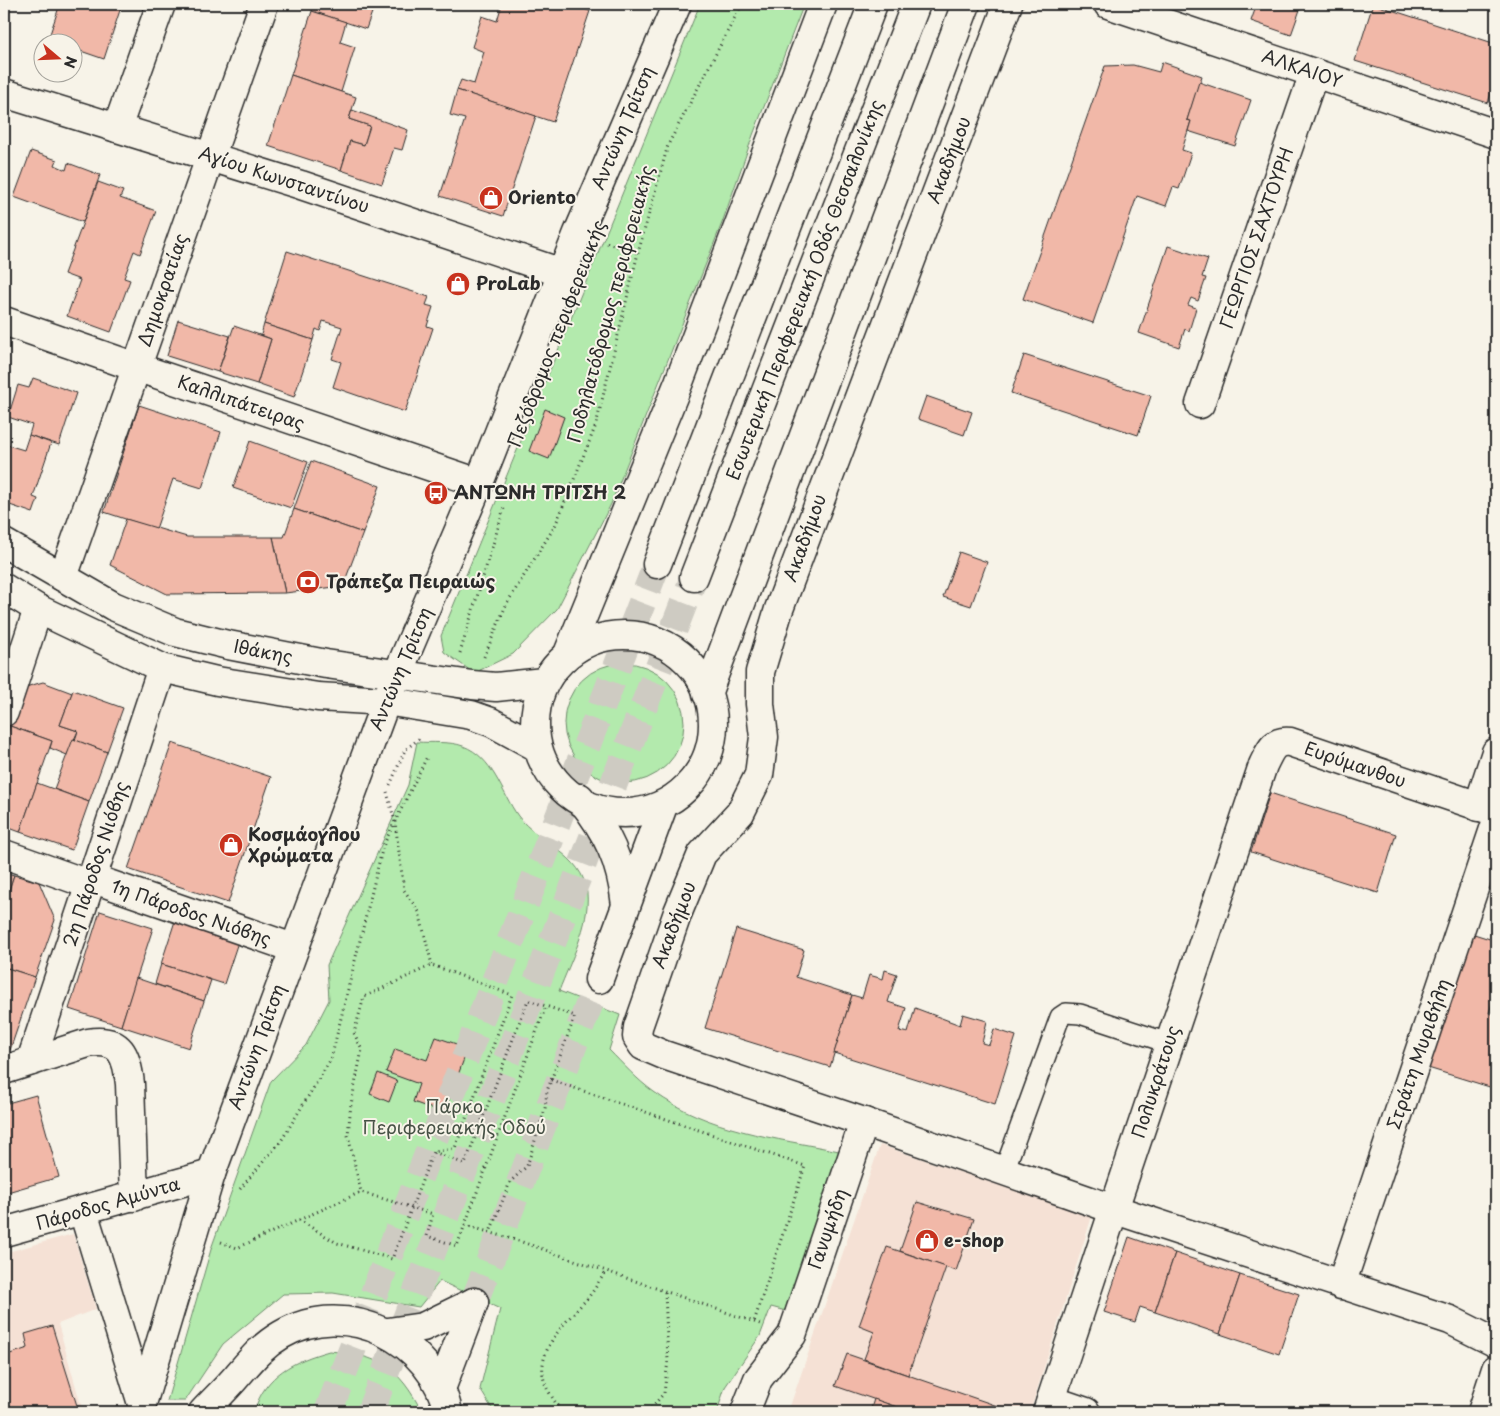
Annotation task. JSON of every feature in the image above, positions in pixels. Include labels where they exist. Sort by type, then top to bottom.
[{"type":"main road","points":[[117,128],[162,4]]},
{"type":"main road","name":"Δημοκρατίας","points":[[63,577],[209,156],[264,4]]},
{"type":"main road","name":"Αντώνη Τρίτση","points":[[83,1211],[142,1404],[211,1174],[293,948],[386,701],[479,483],[562,273],[677,4]]},
{"type":"main road","points":[[569,651],[679,382],[823,4]]},
{"type":"main road","points":[[657,564],[873,4]]},
{"type":"main road","name":"Εσωτερική Περιφερειακή Οδός Θεσσαλονίκης","points":[[694,577],[916,4]]},
{"type":"main road","points":[[707,694],[966,4]]},
{"type":"main road","name":"Ακαδήμου","points":[[1008,4],[779,609],[760,672],[760,704],[764,737],[759,775],[740,814],[702,854],[655,975],[637,1037],[643,1046],[664,1055],[1116,1210],[1450,1320],[1496,1343]]},
{"type":"main road","name":"ΑΛΚΑΙΟΥ","points":[[1108,4],[1496,134]]},
{"type":"main road","name":"ΓΕΩΡΓΙΟΣ ΣΑΧΤΟΥΡΗ","points":[[1200,404],[1314,72]]},
{"type":"main road","name":"Αγίου Κωνσταντίνου","points":[[4,93],[301,185],[562,273]]},
{"type":"main road","name":"Καλλιπάτειρας","points":[[4,321],[479,483]]},
{"type":"main road","name":"Ιθάκης","points":[[4,543],[113,606],[175,632],[228,645],[317,662],[451,682],[496,687],[544,682]]},
{"type":"main road","name":"Ιθάκης","points":[[4,588],[38,609],[162,668],[217,681],[318,697],[386,701],[471,715],[504,728],[537,747]]},
{"type":"main road","points":[[4,712],[38,609]]},
{"type":"main road","points":[[628,635],[650,640],[674,651],[699,678],[707,694],[712,715],[713,741],[704,769],[684,794],[663,806],[645,812],[624,813],[605,809],[580,798],[565,788],[548,770],[537,747],[533,721],[537,699],[544,682],[556,664],[569,651],[586,641],[606,636],[628,635]]},
{"type":"main road","name":"2η Πάροδος Νιόβης","points":[[31,1062],[162,668]]},
{"type":"main road","name":"Ευρύμανθου","points":[[1269,752],[1276,742],[1290,742],[1446,796],[1490,814]]},
{"type":"main road","name":"Πολυκράτους","points":[[1049,1406],[1116,1210],[1168,1043],[1269,752]]},
{"type":"main road","name":"Στράτη Μυριβήλη","points":[[1341,1285],[1490,814],[1496,752]]},
{"type":"main road","points":[[580,798],[605,834],[614,853],[622,875],[626,907]]},
{"type":"main road","points":[[599,980],[663,806]]},
{"type":"main road","name":"1η Πάροδος Νιόβης","points":[[4,854],[80,881],[91,878],[293,948]]},
{"type":"main road","points":[[4,1070],[98,1041],[109,1043],[123,1053],[128,1067],[131,1095],[134,1197]]},
{"type":"main road","name":"Γανυμήδη","points":[[792,1336],[864,1122]]},
{"type":"main road","name":"Πάροδος Αμύντα","points":[[4,1232],[211,1174]]},
{"type":"main road","points":[[388,1332],[423,1328],[474,1302],[446,1406]]},
{"type":"main road","points":[[203,1412],[238,1376],[256,1353],[282,1334],[311,1323],[344,1321],[388,1332],[419,1357],[446,1406]]},
{"type":"main road","points":[[745,1412],[758,1379],[792,1336]]},
{"type":"main road","points":[[1482,1412],[1496,1370]]},
{"type":"main road","points":[[226,1412],[238,1376]]},
{"type":"main road","points":[[1049,1406],[1086,1412]]},
{"type":"lane","points":[[1004,1171],[1060,1016],[1066,1013],[1080,1014],[1168,1043]]},
{"type":"path","name":"Ποδηλατόδρομος περιφερειακής","points":[[480,666],[507,603],[555,526],[596,425],[638,253],[668,145],[742,4]]},
{"type":"path","name":"Πεζόδρομος περιφερειακής","points":[[604,252],[611,234]]},
{"type":"path","points":[[451,682],[496,528],[507,501]]},
{"type":"path","points":[[236,1194],[281,1141],[331,1059],[383,846],[428,755]]},
{"type":"path","points":[[386,792],[395,822],[404,890],[419,912],[432,965]]},
{"type":"path","points":[[361,1192],[348,1136],[350,1104],[362,1050],[354,1032],[364,997],[432,965],[512,995],[454,1148],[433,1152]]},
{"type":"path","points":[[433,1152],[465,1164],[528,1000],[575,1016],[547,1091],[546,1110],[527,1166],[510,1182],[490,1232]]},
{"type":"path","points":[[193,1230],[237,1248],[361,1192],[433,1214],[427,1236],[457,1246],[546,1006]]},
{"type":"path","points":[[551,1080],[805,1166],[754,1322]]},
{"type":"path","points":[[299,1220],[337,1244],[392,1260],[433,1152]]},
{"type":"path","points":[[465,1225],[606,1271],[792,1336]]},
{"type":"path","points":[[566,1412],[559,1408],[544,1384],[543,1357],[565,1320],[587,1299],[606,1271]]},
{"type":"path","points":[[648,1412],[664,1393],[668,1361],[665,1292]]},
{"type":"shaded area","points":[[880,1145],[1092,1216],[1030,1412],[788,1412]]},
{"type":"shaded area","points":[[73,1234],[96,1309],[58,1324],[83,1412],[4,1412],[4,1253]]},
{"type":"green space","points":[[700,4],[804,4],[753,135],[722,223],[611,504],[557,609],[513,654],[474,673],[444,652],[441,636]]},
{"type":"green space","points":[[624,663],[647,667],[667,680],[680,700],[684,723],[680,746],[667,766],[647,779],[624,783],[601,779],[581,766],[568,746],[564,723],[568,700],[581,680],[601,667]]},
{"type":"green space","name":"Πάρκο Περιφερειακής Οδού","points":[[417,742],[452,743],[473,751],[482,758],[495,776],[518,816],[527,826],[559,850],[577,868],[584,880],[587,905],[578,943],[559,991],[620,1015],[609,1050],[630,1072],[654,1092],[697,1116],[767,1137],[839,1151],[786,1311],[771,1307],[760,1336],[725,1387],[717,1412],[494,1412],[480,1389],[500,1309],[440,1281],[419,1307],[333,1293],[283,1294],[223,1344],[185,1401],[167,1401],[212,1246],[271,1081],[306,1045],[329,1000],[327,965],[408,785]]},
{"type":"green space","points":[[329,1351],[361,1356],[386,1366],[405,1384],[422,1412],[254,1412],[265,1388],[282,1371],[304,1359]]},
{"type":"building","points":[[4,4],[10,4],[4,22]]},
{"type":"building","points":[[60,4],[122,4],[104,59],[82,51],[82,32],[51,32]]},
{"type":"building","points":[[314,4],[375,4],[366,29],[312,11]]},
{"type":"building","points":[[502,4],[567,4],[590,11],[553,122],[457,90],[461,80],[474,84],[484,52],[472,47],[482,16],[497,21]]},
{"type":"building","points":[[1257,4],[1302,4],[1291,35],[1251,21]]},
{"type":"building","points":[[1373,4],[1496,44],[1496,77],[1488,103],[1355,61]]},
{"type":"building","points":[[312,11],[346,22],[340,42],[355,47],[341,92],[291,75]]},
{"type":"building","points":[[1162,62],[1202,76],[1187,120],[1191,121],[1182,150],[1191,153],[1179,189],[1173,187],[1166,206],[1137,196],[1093,323],[1023,299],[1105,66],[1133,65],[1159,72]]},
{"type":"building","points":[[291,75],[356,97],[349,119],[370,126],[364,145],[350,141],[341,170],[268,146]]},
{"type":"building","points":[[1199,82],[1251,100],[1235,146],[1188,131],[1191,121],[1187,120]]},
{"type":"building","points":[[457,90],[536,116],[503,216],[440,196],[465,119],[450,115]]},
{"type":"building","points":[[352,110],[408,130],[402,150],[394,148],[382,184],[341,170],[350,141],[364,145],[370,126],[349,119]]},
{"type":"building","points":[[31,151],[57,160],[55,165],[66,170],[68,163],[100,175],[83,222],[14,197]]},
{"type":"building","points":[[98,182],[123,191],[120,198],[156,211],[140,254],[134,251],[124,278],[130,280],[111,332],[67,316],[80,280],[64,274]]},
{"type":"building","points":[[1168,246],[1208,259],[1202,277],[1206,278],[1198,301],[1191,298],[1188,305],[1196,308],[1189,331],[1185,329],[1179,347],[1139,333]]},
{"type":"building","points":[[287,251],[429,297],[426,305],[433,307],[427,326],[433,328],[405,412],[333,387],[341,362],[332,359],[342,327],[323,321],[320,331],[316,329],[313,340],[264,324]]},
{"type":"building","points":[[178,320],[230,336],[218,372],[167,356]]},
{"type":"building","points":[[264,324],[313,340],[294,397],[257,384],[271,339],[261,335]]},
{"type":"building","points":[[234,326],[271,339],[257,384],[218,372]]},
{"type":"building","points":[[1024,355],[1151,396],[1138,435],[1011,393]]},
{"type":"building","points":[[33,378],[76,393],[59,445],[29,435],[32,425],[8,417],[18,385],[29,388]]},
{"type":"building","points":[[926,396],[972,412],[964,435],[918,419]]},
{"type":"building","points":[[139,405],[221,432],[202,488],[173,479],[156,529],[104,512]]},
{"type":"building","points":[[545,409],[564,417],[549,459],[529,451]]},
{"type":"building","points":[[29,435],[51,443],[33,497],[38,499],[33,513],[4,503],[4,444],[24,450]]},
{"type":"building","points":[[250,441],[308,462],[291,508],[233,488]]},
{"type":"building","points":[[311,461],[380,486],[363,533],[294,509]]},
{"type":"building","points":[[294,509],[363,533],[343,586],[285,593],[273,537],[284,537]]},
{"type":"building","points":[[126,519],[187,537],[273,537],[285,593],[167,594],[110,565]]},
{"type":"building","points":[[959,552],[987,562],[971,606],[943,597]]},
{"type":"building","points":[[43,682],[72,693],[60,725],[78,731],[67,755],[50,748],[52,741],[10,726],[22,688]]},
{"type":"building","points":[[73,690],[123,708],[107,752],[75,740],[78,731],[60,725]]},
{"type":"building","points":[[10,726],[52,741],[20,832],[4,826],[4,744]]},
{"type":"building","points":[[73,739],[107,752],[89,802],[54,789]]},
{"type":"building","points":[[172,743],[271,777],[228,903],[128,869]]},
{"type":"building","points":[[37,783],[89,802],[72,850],[20,832]]},
{"type":"building","points":[[1270,793],[1396,834],[1378,893],[1251,852]]},
{"type":"building","points":[[4,872],[14,875],[4,905]]},
{"type":"building","points":[[14,875],[39,882],[55,920],[35,977],[4,967],[4,905]]},
{"type":"building","points":[[100,911],[153,928],[121,1026],[69,1009]]},
{"type":"building","points":[[175,921],[238,942],[224,984],[161,964]]},
{"type":"building","points":[[736,929],[804,950],[796,977],[852,995],[830,1067],[705,1028]]},
{"type":"building","points":[[1471,933],[1496,941],[1496,990],[1489,1013],[1496,1015],[1496,1080],[1493,1088],[1428,1068]]},
{"type":"building","points":[[161,964],[211,980],[204,1001],[155,984]]},
{"type":"building","points":[[4,967],[35,977],[10,1050],[4,1048]]},
{"type":"building","points":[[885,970],[897,974],[888,1002],[906,1008],[899,1031],[908,1033],[915,1008],[960,1025],[963,1014],[987,1021],[982,1043],[989,1045],[994,1029],[1016,1036],[995,1104],[834,1053],[852,995],[862,998],[869,975],[883,979]]},
{"type":"building","points":[[136,978],[204,1001],[189,1048],[121,1026]]},
{"type":"building","points":[[436,1037],[468,1048],[444,1113],[413,1102],[419,1084],[386,1072],[395,1049],[427,1060]]},
{"type":"building","points":[[378,1073],[397,1081],[389,1102],[370,1094]]},
{"type":"building","points":[[36,1095],[59,1177],[4,1193],[4,1104]]},
{"type":"building","points":[[917,1202],[974,1219],[956,1271],[900,1251]]},
{"type":"building","points":[[1129,1237],[1175,1253],[1155,1312],[1140,1307],[1135,1322],[1104,1312]]},
{"type":"building","points":[[887,1247],[946,1267],[908,1375],[864,1359],[874,1332],[859,1326]]},
{"type":"building","points":[[1175,1253],[1240,1275],[1220,1334],[1155,1312]]},
{"type":"building","points":[[1240,1275],[1299,1294],[1279,1354],[1220,1334]]},
{"type":"building","points":[[52,1326],[79,1412],[4,1412],[4,1356],[28,1348],[25,1334]]},
{"type":"building","points":[[847,1354],[1009,1410],[1009,1412],[911,1412],[835,1386]]},
{"type":"building","points":[[874,1399],[911,1412],[870,1412]]},
{"type":"tunnel","points":[[328,1412],[657,564]]},
{"type":"tunnel","points":[[370,1412],[694,577]]},
{"type":"tunnel","points":[[474,1302],[599,979]]},
{"type":"place","name":"Oriento","points":[[491,198]]},
{"type":"place","name":"ProLab","points":[[458,284]]},
{"type":"place","name":"ΑΝΤΩΝΗ ΤΡΙΤΣΗ 2","points":[[436,493]]},
{"type":"place","name":"Τράπεζα Πειραιώς","points":[[308,582]]},
{"type":"place","name":"Κοσμάογλου Χρώματα","points":[[231,845]]},
{"type":"place","name":"e-shop","points":[[927,1241]]}]
